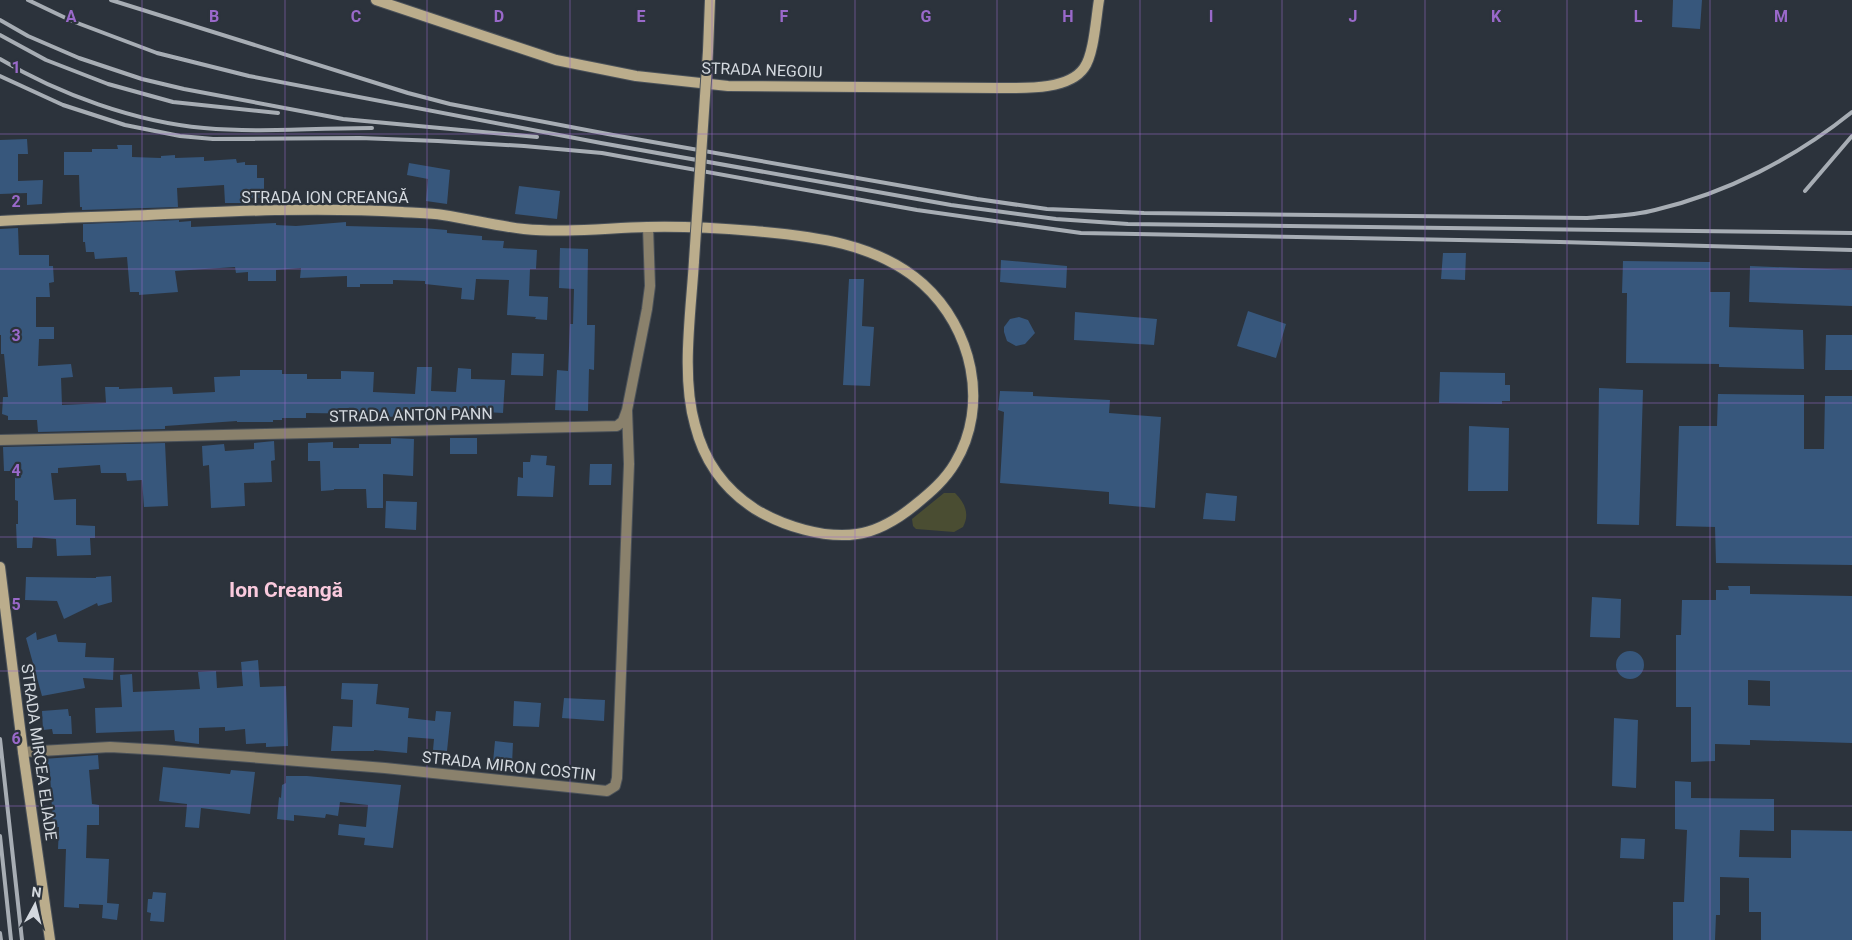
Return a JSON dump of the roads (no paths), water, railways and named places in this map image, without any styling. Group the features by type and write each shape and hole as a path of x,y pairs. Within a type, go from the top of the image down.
{"main road":[{"name":"STRADA NEGOIU","path":"376,0 530,52 579,66 636,76 728,86 1034,88 1059,83 1074,77 1084,68 1090,54 1099,0"},
{"name":"STRADA ION CREANGĂ","path":"0,220 218,212 336,210 440,215 525,229 568,230 648,226 728,228 834,242 864,250 883,258 919,280 946,310 956,326 969,357 973,374 973,393 968,430 960,454 941,482 908,511 862,534 848,535 811,531 780,522 741,500 729,489 708,458 694,424 688,368 694,261 708,51 710,0"},
{"name":"STRADA MIRCEA ELIADE","path":"0,568 23,752 50,940"}],"street":[{"name":"STRADA ANTON PANN","path":"0,440 152,438 461,428 618,426 623,421 626,410 647,309 650,286 648,226"},
{"name":"STRADA MIRON COSTIN","path":"23,752 110,747 162,750 385,768 607,791 615,786 617,778 628,464 626,410"}],"railway":[{"path":"28,0 72,21 157,53 249,76 601,143 951,205 1056,219 1128,224 1852,233"},
{"path":"111,0 408,93 450,104 613,135 977,199 1047,209 1144,213 1587,218 1630,215 1682,203 1734,184 1784,159 1852,112"},
{"path":"0,20 28,36 79,58 142,79 184,89 343,119 537,137"},
{"path":"0,35 46,60 108,84 173,102 278,113"},
{"path":"0,59 72,95 125,113 178,125 246,130 372,128"},
{"path":"0,76 63,105 125,125 180,136 213,139 360,138 438,141 602,153 917,210 1081,233 1560,242 1852,250"},
{"path":"1805,191 1852,136"},
{"path":"0,739 22,940"},
{"path":"0,836 11,940"},
{"path":"0,933 1,940"}],"district":[{"name":"Ion Creangă","path":"286,590"}]}
